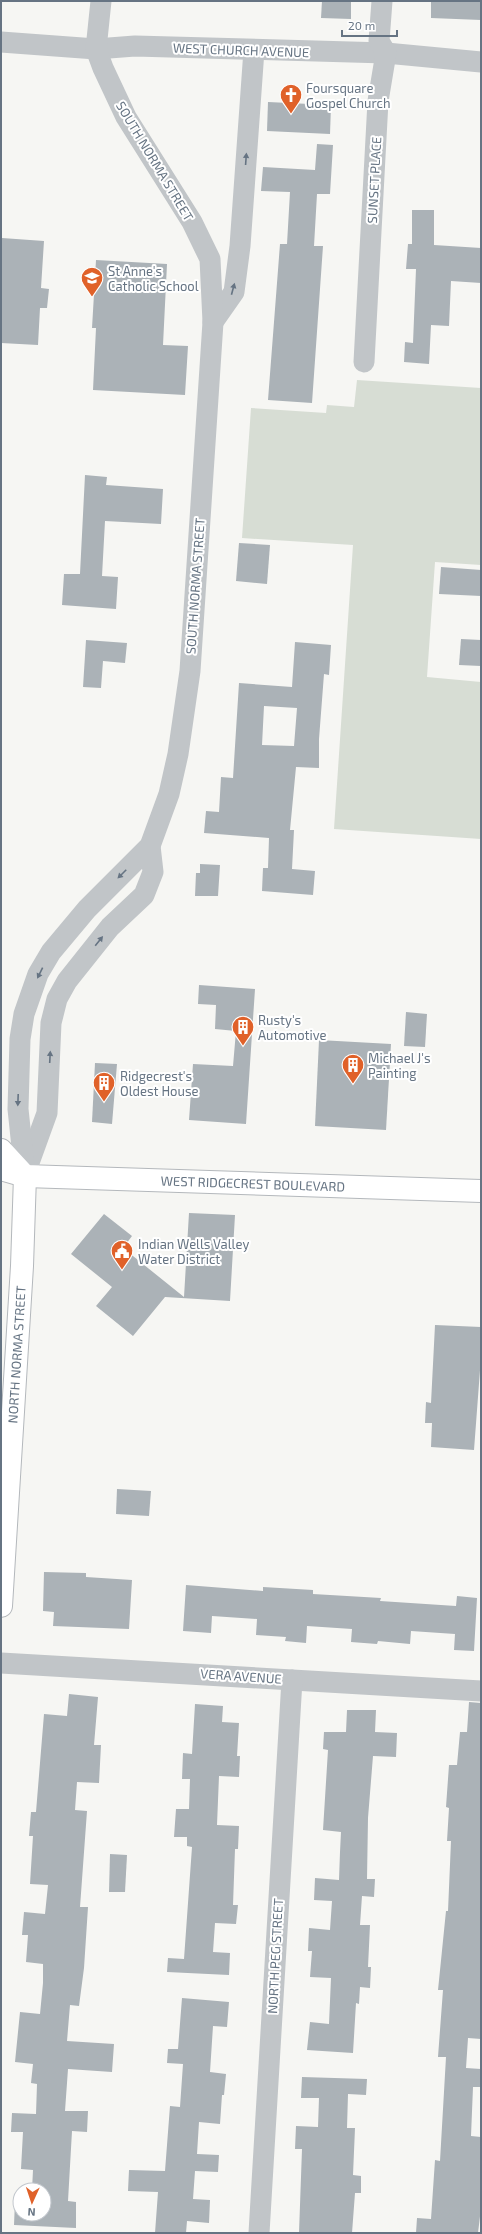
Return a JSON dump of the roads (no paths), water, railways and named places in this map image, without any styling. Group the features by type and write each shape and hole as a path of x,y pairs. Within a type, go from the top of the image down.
{"main road":[{"path":"1,1150 25,1176"},
{"name":"WEST RIDGECREST BOULEVARD","path":"1,1169 25,1176 481,1191"},
{"name":"NORTH NORMA STREET","path":"1,1606 7,1402 25,1176"}],"street":[{"name":"SOUTH NORMA STREET","path":"25,1176 18,1109 20,1039 24,1014 38,974 51,952 87,909 150,846 169,794 178,754 190,671 214,322 210,259 192,222 126,117 102,68 96,49 101,1"},
{"name":"SUNSET PLACE","path":"364,362 378,101 386,53 379,41 382,1"},
{"name":"WEST CHURCH AVENUE","path":"1,42 96,49 135,46 386,53 481,62"},
{"name":"SOUTH NORMA STREET","path":"214,322 234,292 240,246 254,50"},
{"name":"SOUTH NORMA STREET","path":"25,1176 47,1113 51,1023 57,999 67,981 110,927 144,895 153,872 150,846"},
{"name":"VERA AVENUE","path":"1,1663 481,1691"},
{"name":"NORTH PEG STREET","path":"258,2233 292,1680"}],"place":[{"name":"Foursquare Gospel Church","path":"291,114"},
{"name":"St Anne's Catholic School","path":"92,298"},
{"name":"Rusty's Automotive","path":"243,1046"},
{"name":"Michael J's Painting","path":"353,1084"},
{"name":"Ridgecrest's Oldest House","path":"104,1102"},
{"name":"Indian Wells Valley Water District","path":"122,1270"}]}
